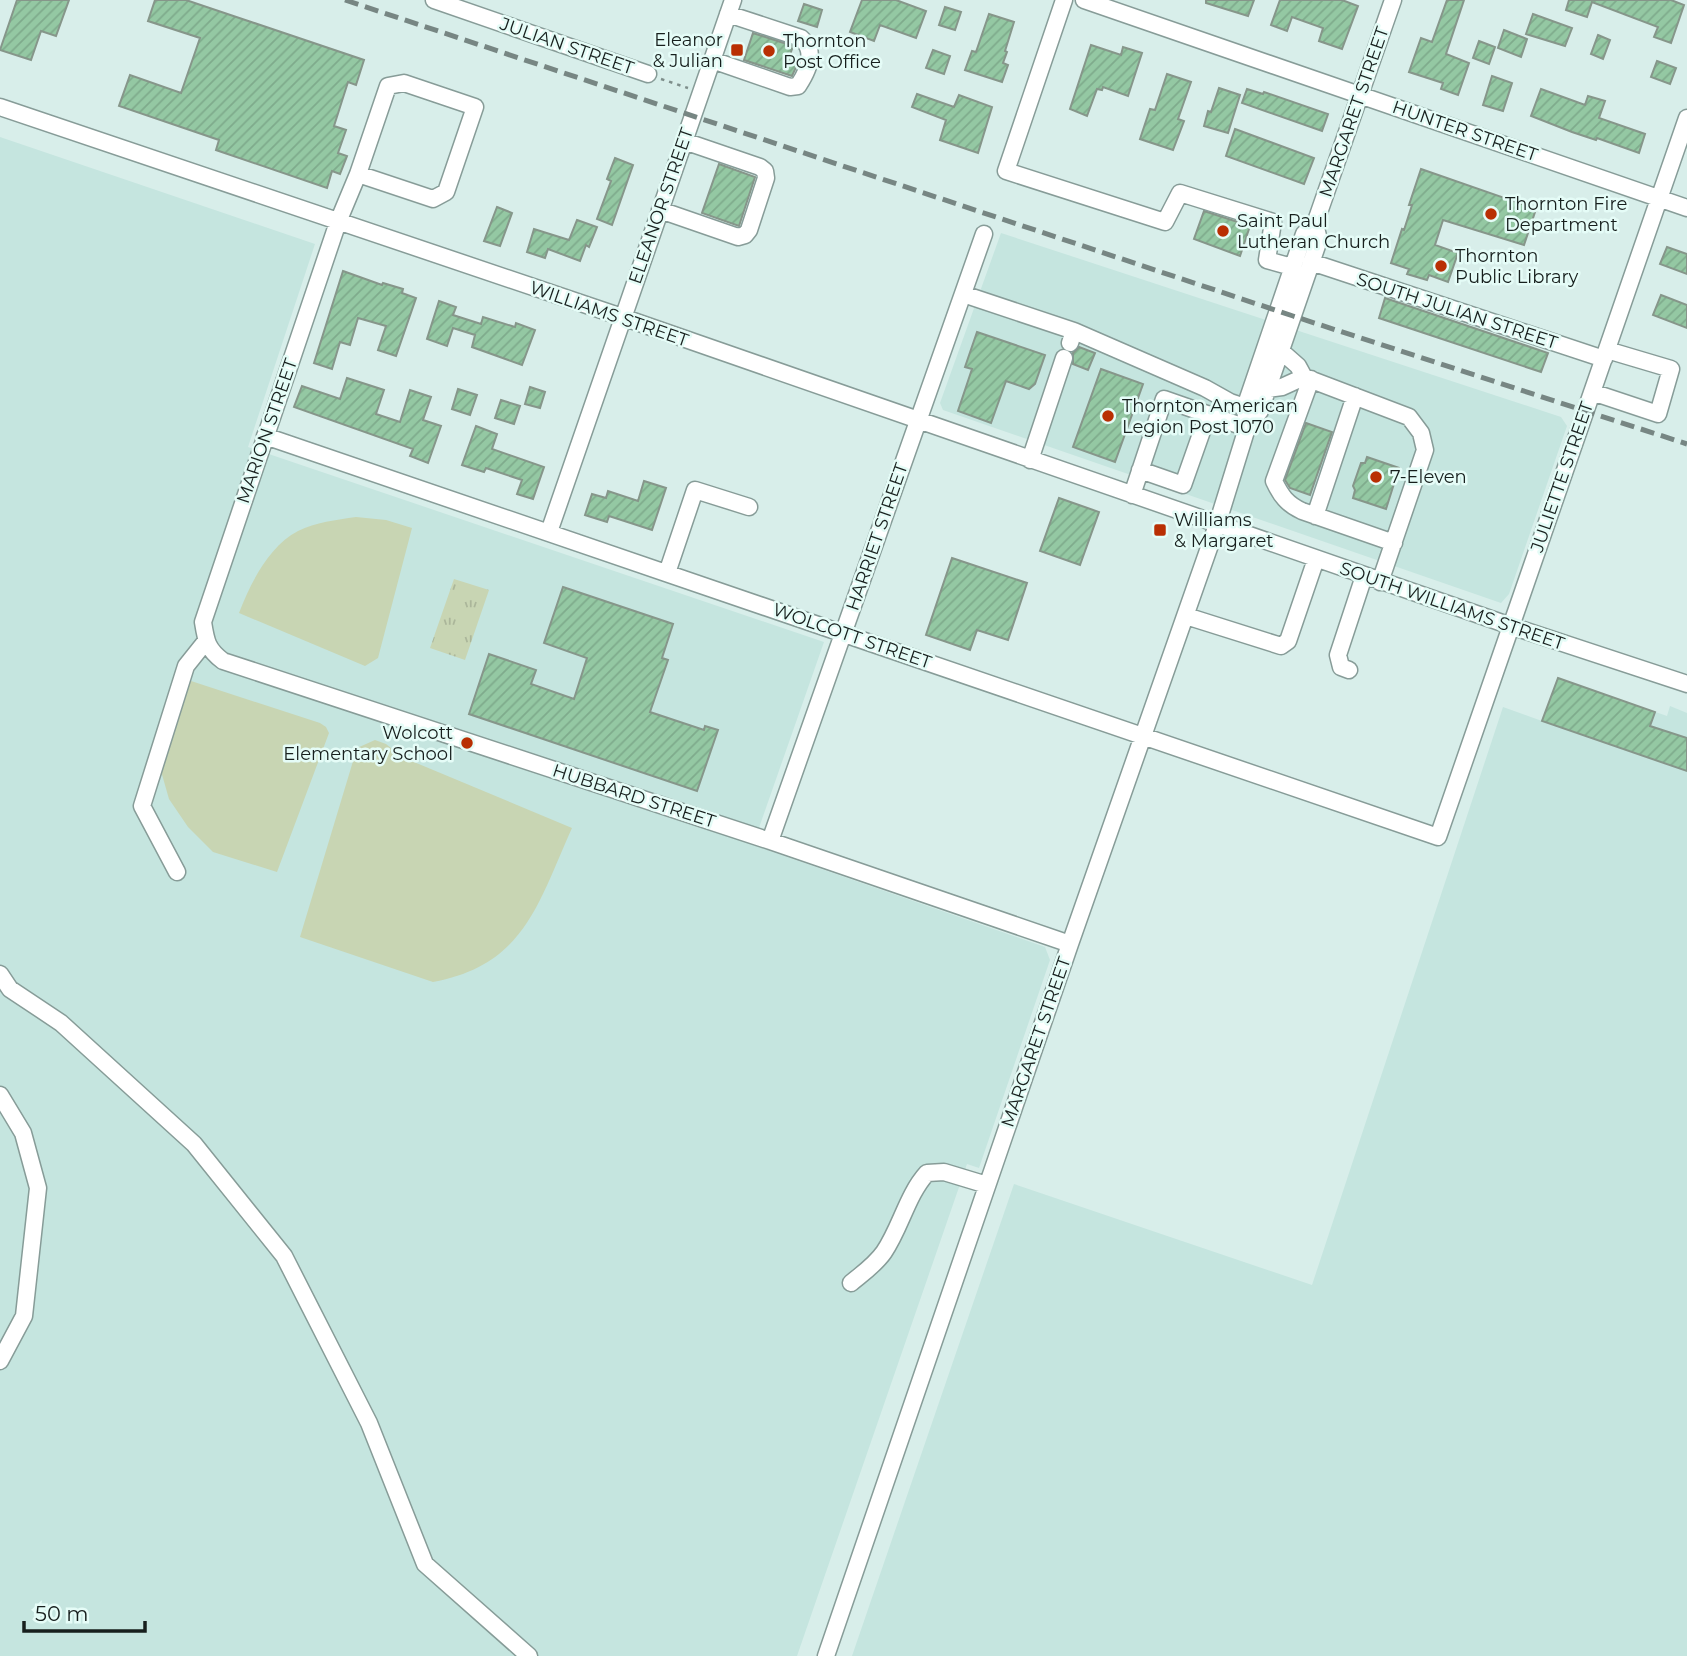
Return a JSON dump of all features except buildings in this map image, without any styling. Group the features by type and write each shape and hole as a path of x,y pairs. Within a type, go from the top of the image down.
{"street":[{"name":"JULIAN STREET","path":"434,0 648,74"},
{"path":"1064,0 1006,171 1165,222 1180,193 1273,222 1267,260 1292,267"},
{"name":"HUNTER STREET","path":"1084,0 1687,208"},
{"name":"MARGARET STREET","path":"826,1656 1217,525 1292,267 1304,233 1315,224 1393,0"},
{"path":"712,60 790,86 798,86 804,78 812,52 809,44 730,7"},
{"name":"ELEANOR STREET","path":"549,532 730,7"},
{"name":"MARION STREET","path":"206,641 203,622 338,222 358,174 388,86 404,83 475,107 446,192 433,199 358,174"},
{"name":"WILLIAMS STREET","path":"0,107 622,317 1217,525"},
{"name":"JULIETTE STREET","path":"1438,837 1687,118"},
{"path":"660,210 737,237 745,235 749,230 766,178 765,172 760,167 684,141"},
{"name":"MARGARET STREET","path":"1252,409 1268,389 1319,240 1315,224"},
{"name":"HARRIET STREET","path":"770,841 984,234"},
{"name":"SOUTH JULIAN STREET","path":"1311,262 1605,354 1671,369 1658,414 1592,392"},
{"path":"963,294 1069,344 1205,388 1230,402 1252,409"},
{"path":"1030,460 1069,344"},
{"path":"1281,351 1308,378 1409,417 1421,433 1426,450 1380,582"},
{"path":"1268,389 1308,378"},
{"path":"1308,378 1274,481 1279,493 1289,505 1394,543"},
{"path":"1315,516 1355,396"},
{"path":"1132,495 1164,399 1247,428"},
{"path":"1140,470 1183,485 1208,414"},
{"name":"WOLCOTT STREET","path":"265,436 1438,837"},
{"path":"667,573 695,490 748,507"},
{"name":"SOUTH WILLIAMS STREET","path":"1217,525 1687,684"},
{"path":"1186,616 1281,646 1288,641 1316,559"},
{"path":"1349,670 1341,667 1338,655 1364,576"},
{"path":"177,872 142,806 186,666 206,641"},
{"name":"HUBBARD STREET","path":"206,641 212,653 223,661 770,841 1070,944"},
{"path":"0,974 10,989 61,1023 194,1144 284,1256 369,1423 425,1564 529,1656"},
{"path":"0,1095 23,1133 38,1188 24,1316 0,1362"},
{"path":"851,1283 885,1251 917,1184 927,1173 944,1172 987,1185"}],"path":[{"name":"JULIAN STREET","path":"648,74 701,92"}],"shaded area":[{"path":"0,137 315,244 248,447 824,642 753,845 1045,947 1050,960 979,1168 967,1164 797,1656 0,1656"},
{"path":"1001,233 1561,417 1567,426 1509,594 1501,603 943,410 940,403"},
{"path":"1558,678 1667,716 1670,706 1687,713 1687,1656 852,1656 1014,1184 1312,1285 1503,707 1542,721"}],"green space":[{"path":"356,517 386,520 412,528 378,658 365,666 239,613 262,567 278,546 298,531 312,525"},
{"path":"454,579 489,590 465,660 430,648"},
{"path":"188,680 320,723 329,733 277,872 213,852 188,827 169,799 161,771"},
{"path":"375,740 386,744 402,757 572,828 549,881 524,927 508,946 489,961 464,974 433,982 300,937 357,748"}],"railway":[{"path":"345,0 1293,316 1687,444"}],"place":[{"name":"Eleanor & Julian","path":"737,50"},
{"name":"Thornton Post Office","path":"769,51"},
{"name":"Thornton Fire Department","path":"1491,214"},
{"name":"Saint Paul Lutheran Church","path":"1223,231"},
{"name":"Thornton Public Library","path":"1441,266"},
{"name":"Thornton American Legion Post 1070","path":"1108,416"},
{"name":"7-Eleven","path":"1376,477"},
{"name":"Williams & Margaret","path":"1160,530"},
{"name":"Wolcott Elementary School","path":"467,743"}]}
